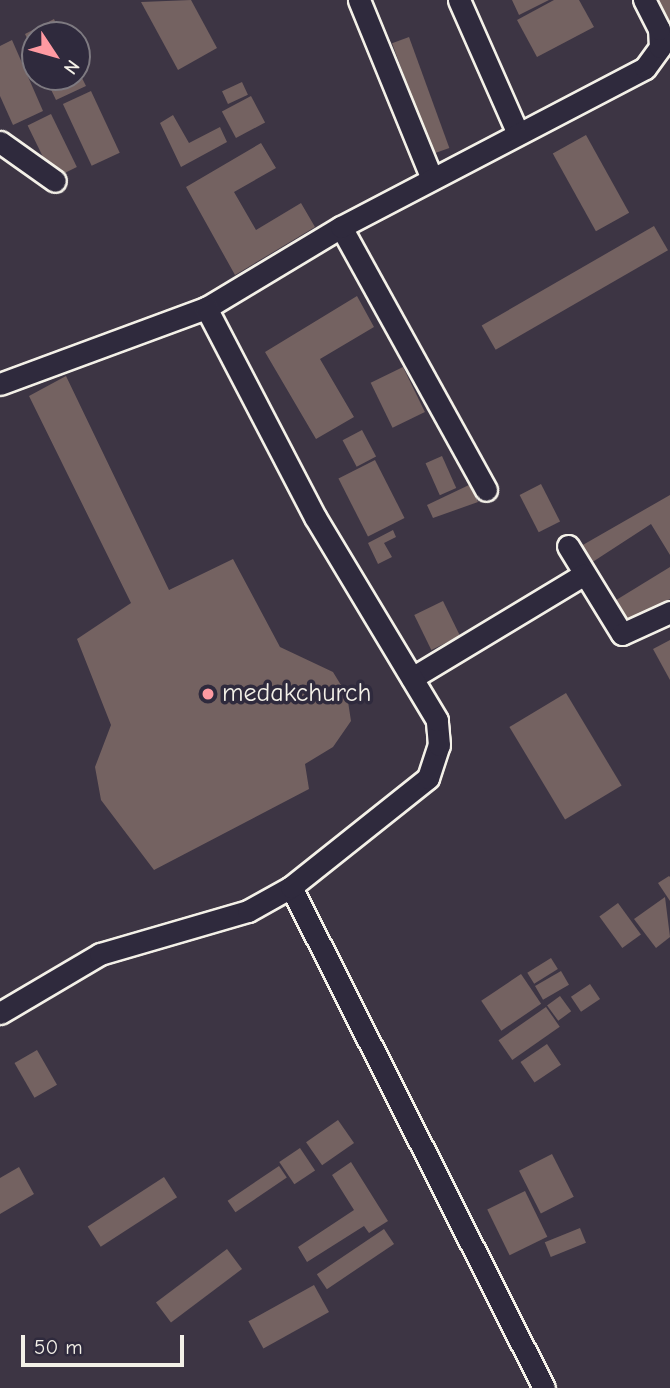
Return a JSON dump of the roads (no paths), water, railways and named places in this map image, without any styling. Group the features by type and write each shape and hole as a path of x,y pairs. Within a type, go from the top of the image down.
{"street":[{"path":"359,0 432,179"},
{"path":"459,0 518,134"},
{"path":"0,384 206,308 341,227 645,68 660,47 659,29 644,0"},
{"path":"0,142 55,181"},
{"path":"341,227 486,490"},
{"path":"0,1013 100,954 248,911 292,887 428,778 439,745 437,720 315,517 206,308"},
{"path":"568,547 622,634 670,612"},
{"path":"412,678 583,575"},
{"path":"292,887 544,1388"}],"place":[{"name":"medakchurch","path":"208,694"}]}
